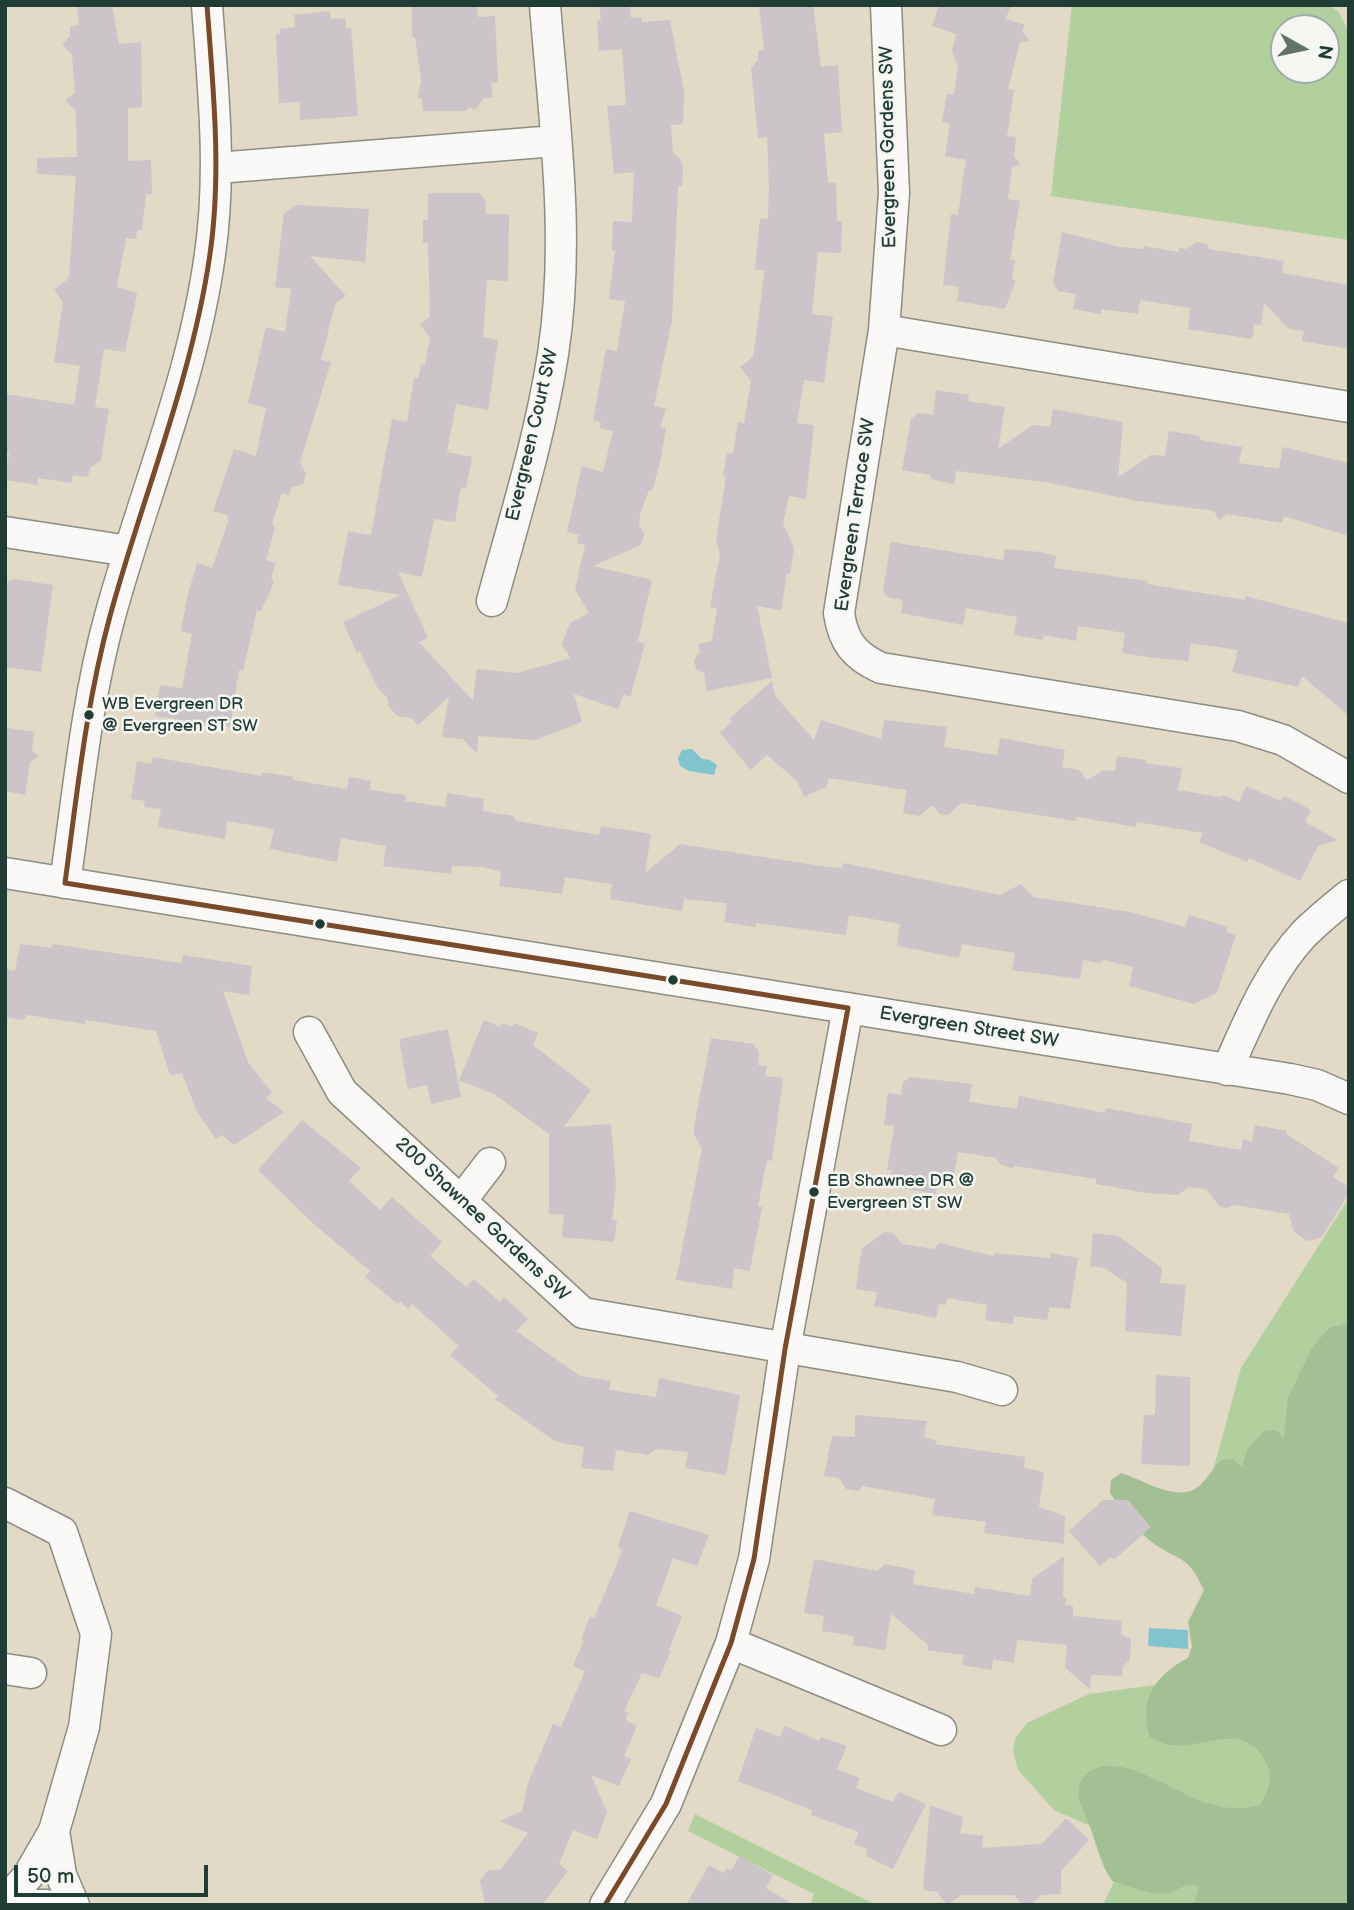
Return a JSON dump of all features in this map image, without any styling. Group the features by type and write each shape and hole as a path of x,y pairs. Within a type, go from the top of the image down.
{"street":[{"path":"65,883 90,705 109,619 194,346 211,251 217,167 207,5"},
{"name":"Evergreen Court SW","path":"492,601 529,468 553,354 561,253 545,5"},
{"name":"Evergreen Gardens SW","path":"884,330 894,193 886,5"},
{"path":"217,167 555,141"},
{"path":"884,330 1349,407"},
{"name":"Evergreen Terrace SW","path":"884,330 840,600 841,629 851,649 881,668 1223,723 1266,733 1309,752 1349,778"},
{"path":"5,532 129,551"},
{"name":"Evergreen Street SW","path":"5,873 1317,1085 1349,1099"},
{"path":"1227,1070 1254,1011 1278,971 1303,936 1349,895"},
{"path":"605,1905 666,1804 731,1643 754,1559 785,1349 848,1008"},
{"name":"200 Shawnee Gardens SW","path":"309,1032 342,1091 583,1313 957,1377 1002,1390"},
{"path":"461,1201 490,1163"},
{"path":"5,1503 62,1532 96,1634 84,1727 54,1831 28,1876 5,1902"},
{"path":"731,1643 941,1730"},
{"path":"54,1831 61,1875 74,1905"},
{"path":"12,1905 46,1905"}],"green space":[{"path":"1072,5 1328,5 1338,11 1340,14 1270,14 1270,84 1340,84 1340,15 1349,32 1349,240 1051,196"},
{"path":"1349,1198 1349,1905 1103,1905 1132,1844 1054,1810 1018,1770 1013,1751 1015,1739 1027,1723 1089,1694 1183,1681 1211,1659 1204,1504 1241,1368"},
{"path":"1349,1322 1349,1905 1194,1905 1199,1886 1185,1886 1161,1894 1112,1881 1101,1860 1080,1803 1080,1784 1088,1773 1100,1767 1130,1769 1194,1798 1234,1808 1260,1805 1270,1777 1264,1759 1253,1746 1241,1740 1227,1739 1181,1745 1165,1744 1150,1737 1146,1711 1148,1700 1159,1680 1188,1658 1192,1646 1188,1622 1204,1590 1193,1570 1183,1560 1153,1543 1130,1520 1110,1493 1111,1480 1121,1473 1161,1489 1182,1492 1200,1485 1222,1460 1233,1459 1242,1467 1248,1448 1265,1430 1277,1431 1284,1438 1288,1398 1312,1348 1329,1328"},
{"path":"695,1814 876,1905 810,1905 814,1894 688,1831"}],"water":[{"path":"692,749 702,759 717,765 714,775 689,771 680,766 678,758 682,750"},
{"path":"1149,1628 1188,1630 1188,1649 1148,1646"}],"building":[{"path":"77,5 112,5 119,44 141,42 142,107 128,108 128,161 151,160 152,194 146,194 142,230 137,230 136,239 126,238 117,287 137,293 125,352 104,349 95,407 109,409 101,460 90,468 88,477 73,475 71,483 38,478 37,485 5,480 9,453 5,453 5,394 74,405 80,366 54,362 63,302 54,290 69,278 76,176 37,174 37,158 77,157 76,111 65,100 75,93 72,54 62,45 70,36 70,26 79,25"},
{"path":"412,5 477,5 478,17 495,16 498,82 491,83 493,98 484,98 475,110 469,107 465,111 423,111 422,99 418,97 421,81 415,37 412,37"},
{"path":"599,5 630,5 631,18 641,17 642,22 670,20 684,92 683,124 671,125 673,152 682,162 683,170 682,186 678,186 672,320 654,406 666,409 660,427 666,428 660,463 652,491 649,490 640,514 639,525 644,534 641,545 593,566 652,580 638,641 645,644 630,697 624,694 618,709 574,694 582,722 535,740 478,736 477,754 463,739 442,737 449,697 418,725 412,718 397,716 388,705 388,699 377,687 360,651 357,653 343,622 401,595 338,585 348,531 371,535 392,419 407,422 414,378 418,378 421,364 425,365 430,338 420,324 430,317 428,243 423,243 423,220 428,220 428,193 479,193 485,200 486,214 509,214 508,281 487,280 483,337 498,340 488,410 456,404 447,452 472,457 466,488 461,487 455,522 434,519 422,577 398,572 428,638 419,642 473,701 477,669 517,673 570,658 562,644 570,623 589,613 575,590 585,545 577,543 579,535 567,532 582,466 603,472 613,431 600,428 601,422 593,420 606,349 617,351 625,301 609,299 615,250 612,250 613,221 632,222 634,172 614,174 607,106 626,105 622,49 599,51"},
{"path":"759,5 813,5 821,67 838,65 842,132 824,134 828,183 836,183 837,221 842,221 841,253 818,252 812,314 833,317 824,383 804,380 797,423 814,425 806,499 789,496 783,523 794,548 790,574 787,574 781,610 757,606 772,678 707,691 704,673 696,669 694,660 700,652 698,644 712,641 717,608 710,607 720,554 716,539 726,477 723,476 727,453 733,454 738,422 744,423 751,381 740,367 753,357 765,270 755,270 760,218 768,219 769,185 767,137 758,138 751,68 758,60 758,51 764,50"},
{"path":"939,5 1012,5 1005,19 1025,25 1022,31 1030,41 1020,42 1008,89 1014,90 1007,136 1016,137 1014,157 1020,164 1012,168 1008,199 1020,201 1010,259 1015,260 1012,278 1015,282 1005,309 957,301 959,287 943,285 951,214 958,215 966,160 945,156 950,123 942,122 947,94 954,95 958,66 952,51 956,34 932,26"},
{"path":"330,11 331,19 345,18 346,29 351,28 358,116 300,120 300,102 279,103 276,34 280,34 280,29 295,27 294,15"},
{"path":"297,205 369,209 365,262 310,256 346,296 335,304 321,360 331,362 300,462 306,474 303,484 291,488 289,495 282,493 272,523 275,528 266,560 276,563 271,577 274,582 261,611 257,610 243,671 239,670 230,727 155,716 160,685 182,688 192,634 181,631 188,594 197,563 212,568 228,522 227,515 213,511 234,449 256,456 266,408 248,403 266,327 285,332 291,289 275,287 284,213"},
{"path":"1062,232 1120,247 1144,249 1144,246 1179,252 1179,248 1186,249 1197,242 1207,244 1209,249 1284,261 1282,273 1349,285 1349,349 1302,341 1304,331 1289,329 1264,303 1261,325 1254,324 1252,339 1188,329 1190,308 1140,300 1138,314 1101,309 1101,314 1073,309 1076,294 1058,291 1053,282"},
{"path":"936,390 969,395 968,401 1005,407 998,449 1033,425 1050,427 1053,409 1123,422 1118,477 1151,455 1165,456 1169,431 1200,436 1200,440 1242,447 1239,463 1279,469 1283,447 1349,463 1349,536 1284,516 1282,523 1227,514 1219,520 1214,511 1138,501 1045,482 956,471 954,484 930,479 931,475 902,470 911,419 919,413 933,415"},
{"path":"891,542 1003,560 1005,549 1040,552 1056,556 1054,568 1148,581 1147,584 1245,600 1245,596 1349,623 1349,716 1302,676 1298,687 1232,672 1238,650 1191,643 1188,661 1154,658 1122,653 1125,633 1078,626 1076,641 1043,635 1043,640 1014,635 1017,617 966,608 963,625 901,613 903,600 887,597 883,590"},
{"path":"13,579 53,585 41,672 5,667 5,598 8,581"},
{"path":"772,681 775,696 814,740 821,720 881,739 884,720 947,727 944,747 997,755 1000,738 1065,750 1062,767 1079,770 1087,780 1104,770 1115,771 1117,756 1146,760 1146,763 1182,768 1178,790 1220,797 1224,795 1239,802 1246,786 1281,801 1284,796 1311,810 1305,822 1338,840 1318,846 1300,881 1249,858 1247,862 1199,842 1203,833 1137,822 1136,827 1077,817 1076,821 961,803 948,815 940,814 932,805 919,816 903,813 907,790 829,778 826,787 804,797 797,781 767,755 751,770 720,733 732,722 729,719"},
{"path":"8,728 34,732 32,751 39,756 30,762 25,795 5,791 5,733"},
{"path":"153,757 262,776 262,772 293,777 293,780 347,789 349,777 371,781 370,790 406,795 405,801 445,807 447,793 484,799 483,811 513,816 516,821 599,835 601,826 651,834 645,873 680,844 827,867 842,868 843,863 1000,895 1021,884 1033,897 1130,912 1185,927 1189,915 1228,927 1226,932 1236,935 1217,993 1194,1004 1129,986 1133,967 1104,960 1099,963 1083,960 1080,979 1012,970 1015,953 962,944 959,958 897,946 900,924 849,915 846,935 756,923 756,927 724,922 727,903 684,899 682,911 610,899 612,884 565,877 562,894 499,886 501,872 482,867 452,866 451,874 383,866 386,846 341,838 337,862 270,849 274,829 227,821 225,839 158,827 161,809 144,807 145,801 131,799 137,761 151,764"},
{"path":"20,944 52,948 53,944 181,963 183,955 252,966 249,995 223,991 248,1062 272,1093 266,1098 284,1112 234,1145 222,1135 216,1139 197,1112 182,1073 170,1075 156,1031 85,1020 85,1024 28,1015 22,1020 5,1017 5,969 15,971"},
{"path":"484,1020 500,1027 501,1023 513,1027 514,1023 538,1033 533,1045 591,1090 564,1127 611,1124 616,1185 612,1220 617,1221 614,1242 562,1237 564,1215 549,1214 549,1134 494,1094 459,1080"},
{"path":"448,1029 461,1097 431,1104 427,1085 408,1089 399,1039"},
{"path":"711,1038 753,1044 759,1052 758,1065 767,1066 765,1076 783,1078 772,1161 767,1160 758,1206 762,1207 750,1271 734,1268 732,1289 676,1280 702,1148 694,1135 694,1126"},
{"path":"910,1077 972,1084 969,1102 1017,1109 1019,1096 1105,1113 1106,1108 1192,1124 1189,1141 1241,1150 1243,1139 1252,1142 1255,1125 1287,1131 1286,1134 1339,1168 1333,1177 1349,1187 1349,1193 1321,1238 1307,1241 1294,1232 1289,1214 1234,1205 1228,1208 1220,1207 1206,1189 1189,1187 1178,1195 1146,1193 1096,1184 1096,1179 1015,1166 1012,1168 1001,1165 996,1158 958,1152 953,1180 938,1178 936,1194 889,1186 892,1170 887,1170 894,1126 884,1125 888,1093 901,1095 903,1082"},
{"path":"302,1120 361,1168 349,1181 380,1210 392,1197 442,1242 430,1256 466,1287 474,1279 500,1302 504,1297 528,1319 516,1331 580,1376 611,1381 609,1390 656,1397 659,1378 740,1395 726,1475 685,1468 688,1452 656,1449 648,1455 616,1450 613,1471 581,1468 584,1447 556,1442 495,1399 498,1396 450,1355 459,1346 412,1304 408,1309 400,1301 398,1304 365,1277 370,1271 316,1226 258,1170"},
{"path":"885,1232 893,1233 902,1244 934,1249 939,1243 994,1256 995,1253 1050,1258 1051,1253 1078,1258 1070,1309 1050,1307 1047,1320 1014,1316 1013,1324 985,1320 987,1305 947,1298 946,1305 939,1304 936,1318 874,1306 877,1292 856,1289 862,1248"},
{"path":"1093,1233 1118,1236 1162,1268 1160,1283 1186,1285 1181,1336 1125,1331 1127,1283 1104,1268 1090,1266"},
{"path":"1156,1375 1190,1377 1190,1466 1141,1464 1144,1415 1155,1415"},
{"path":"855,1415 927,1421 924,1437 937,1441 936,1444 1025,1457 1024,1468 1044,1472 1039,1507 1065,1516 1064,1544 984,1533 986,1522 932,1515 935,1499 863,1486 858,1491 846,1489 839,1478 824,1476 832,1436 855,1437"},
{"path":"1103,1500 1128,1500 1151,1527 1114,1560 1111,1557 1100,1566 1069,1531"},
{"path":"630,1511 709,1535 697,1566 673,1558 656,1605 682,1616 669,1650 671,1651 659,1678 642,1673 624,1711 628,1712 626,1720 637,1726 624,1756 631,1759 619,1786 591,1775 607,1812 597,1839 573,1830 559,1864 568,1871 542,1905 485,1905 480,1881 487,1871 501,1869 528,1833 500,1821 522,1811 528,1783 553,1724 561,1727 585,1671 573,1666 590,1617 594,1618 622,1552 618,1546"},
{"path":"1064,1556 1063,1597 1067,1598 1065,1605 1073,1606 1073,1616 1122,1621 1121,1634 1131,1639 1130,1660 1123,1666 1122,1676 1091,1675 1090,1689 1065,1668 1067,1645 1017,1640 1014,1663 993,1659 992,1670 962,1665 964,1655 927,1650 928,1645 891,1614 885,1650 853,1645 854,1636 822,1631 824,1616 804,1613 814,1559 877,1571 885,1564 915,1570 913,1584 974,1594 975,1587 1030,1596 1032,1579"},
{"path":"785,1726 819,1741 821,1737 847,1746 837,1769 860,1778 856,1788 893,1802 899,1792 926,1804 893,1869 866,1856 868,1849 854,1844 859,1832 811,1815 812,1810 738,1781 756,1728 780,1737"},
{"path":"930,1805 963,1817 960,1833 983,1836 982,1848 1042,1844 1066,1818 1089,1840 1061,1871 1061,1894 1041,1895 1031,1905 1023,1905 1014,1895 961,1895 947,1905 937,1892 923,1890"},
{"path":"739,1856 773,1875 766,1888 793,1905 686,1905 709,1865 724,1873 726,1868 731,1871"}],"transit line":[{"path":"65,883 83,749 102,649 123,571 179,392 202,300 210,254 216,161 207,5"},
{"path":"65,883 848,1008"},
{"path":"605,1905 666,1804 731,1643 754,1559 785,1349 848,1008"}],"place":[{"name":"WB Evergreen DR @ Evergreen ST SW","path":"89,715"},
{"name":"EB Shawnee DR @ Evergreen ST SW","path":"814,1192"}]}
